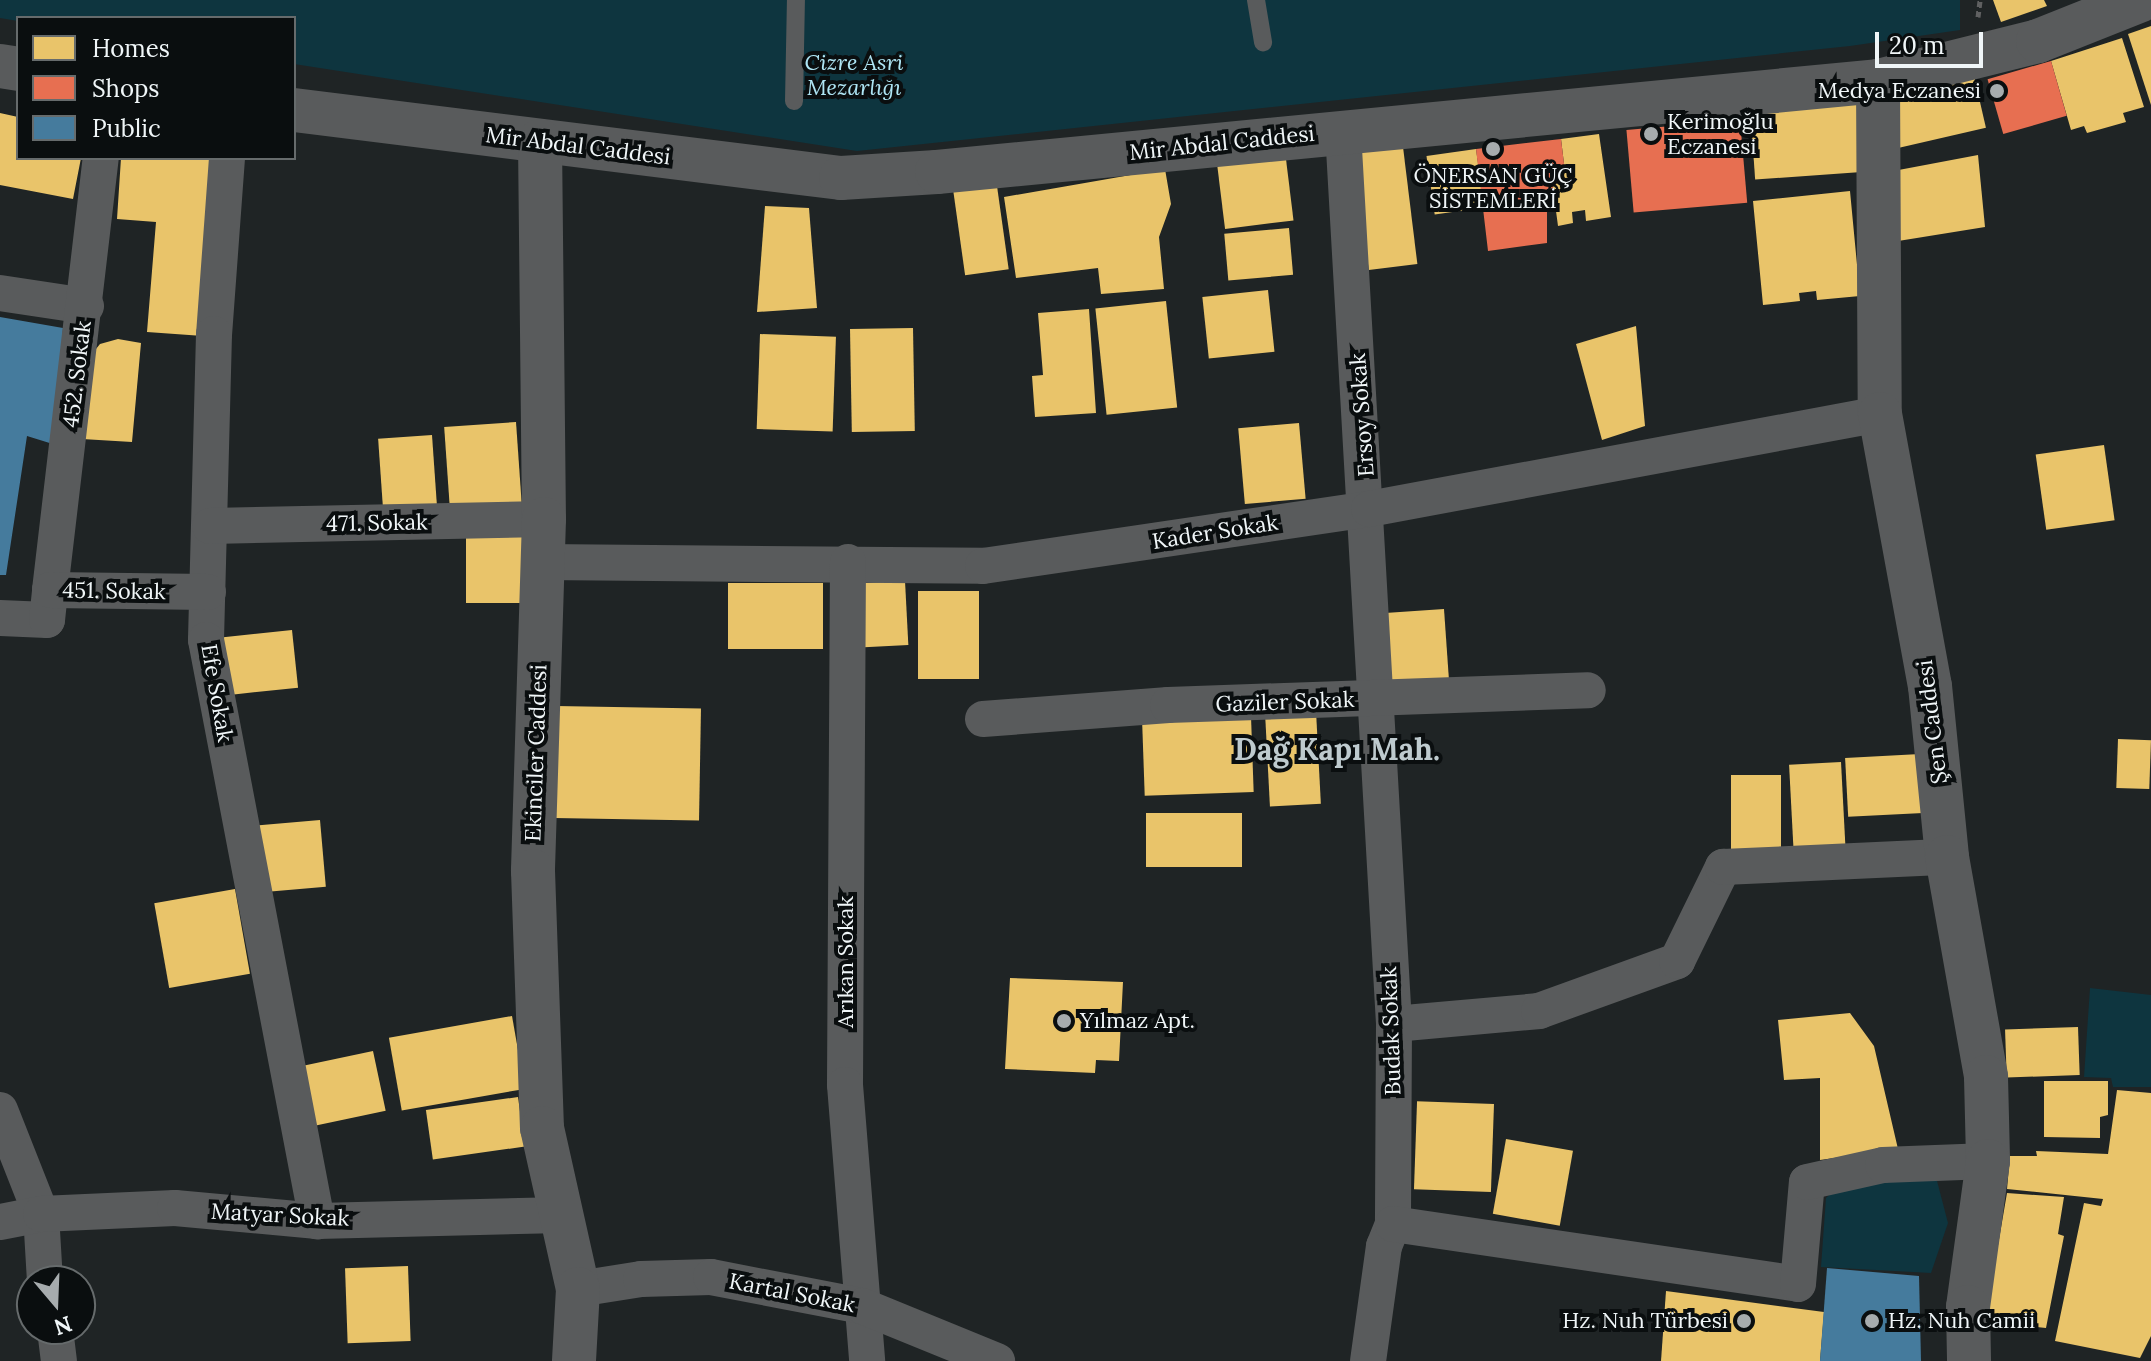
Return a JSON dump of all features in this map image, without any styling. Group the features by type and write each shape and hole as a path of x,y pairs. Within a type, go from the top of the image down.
{"street":[{"name":"Mir Abdal Caddesi","path":"296,110 841,178 1878,81 2038,41 2141,0"},
{"name":"Şen Caddesi","path":"1878,81 1880,414 1930,686 1947,857 1986,1077 1988,1161 1968,1307 1969,1361"},
{"name":"Ersoy Sokak","path":"1343,131 1369,509 1377,699"},
{"name":"Ekinciler Caddesi","path":"540,141 544,519 533,871 542,1128 578,1289 574,1361"},
{"name":"452. Sokak","path":"50,590 86,306 101,160"},
{"name":"Efe Sokak","path":"227,160 214,334 206,640 317,1221"},
{"path":"0,293 86,306"},
{"name":"Kader Sokak","path":"542,562 848,562 983,566 1369,509 1880,414"},
{"name":"471. Sokak","path":"210,526 544,519"},
{"name":"Arıkan Sokak","path":"848,562 845,1085 867,1361"},
{"name":"451. Sokak","path":"0,618 47,620 50,590 208,592"},
{"name":"Gaziler Sokak","path":"983,719 1168,705 1588,690"},
{"name":"Budak Sokak","path":"1368,1361 1384,1246 1393,1224 1394,1024 1377,699"},
{"path":"1394,1024 1539,1011 1677,961 1723,867 1947,857"},
{"path":"0,1110 41,1214 44,1265"},
{"path":"1393,1224 1798,1284 1807,1182 1883,1165 1988,1161"},
{"name":"Matyar Sokak","path":"0,1222 41,1214 175,1208 317,1221 562,1215"},
{"name":"Kartal Sokak","path":"578,1289 641,1279 711,1277 862,1306 997,1361"}],"lane":[{"path":"794,101 796,0"},
{"path":"1256,0 1263,42"}],"green space":[{"name":"Cizre Asri Mezarlığı","path":"0,0 1960,0 1960,30 1850,46 857,151 296,64 296,16 16,16 16,21 0,18"},
{"path":"2090,988 2151,995 2151,1087 2113,1087 2111,1078 2084,1077"},
{"path":"1936,1177 1948,1223 1931,1273 1821,1267 1826,1198 1846,1179"}],"building: Homes":[{"path":"1993,0 2044,0 2047,6 2001,22"},
{"path":"2151,26 2151,105 2128,34"},
{"path":"2122,38 2144,107 2123,113 2126,122 2087,133 2084,126 2071,130 2051,61"},
{"path":"1974,76 1986,128 1899,148 1887,96"},
{"path":"1860,102 1865,172 1755,180 1750,110"},
{"path":"0,113 16,117 16,160 81,160 73,199 0,185"},
{"path":"1599,134 1611,217 1586,221 1585,210 1572,212 1573,223 1558,226 1551,174 1565,172 1561,139"},
{"path":"1403,147 1417,264 1369,270 1354,153"},
{"path":"1476,149 1484,207 1435,214 1426,156"},
{"path":"1285,151 1294,220 1225,229 1217,159"},
{"path":"1978,155 1985,227 1892,242 1888,172"},
{"path":"121,160 215,160 203,336 147,332 156,222 117,219"},
{"path":"1165,169 1171,204 1159,237 1164,289 1101,294 1098,268 1016,278 1004,197"},
{"path":"997,186 1009,269 965,275 953,192"},
{"path":"1850,191 1860,296 1817,300 1816,291 1799,293 1800,301 1763,305 1753,201"},
{"path":"765,206 809,208 817,308 757,312"},
{"path":"1289,228 1293,275 1228,280 1224,234"},
{"path":"1268,290 1274,352 1209,359 1202,297"},
{"path":"1166,301 1177,407 1107,415 1095,308"},
{"path":"1089,309 1096,413 1035,417 1032,376 1043,375 1038,313"},
{"path":"1636,326 1645,426 1602,440 1576,344"},
{"path":"913,328 915,431 852,432 850,329"},
{"path":"760,334 836,337 833,432 757,429"},
{"path":"118,339 141,343 132,442 82,439 91,355 100,344"},
{"path":"516,422 522,507 450,512 444,427"},
{"path":"1299,423 1306,499 1245,504 1238,428"},
{"path":"432,435 438,514 384,518 378,439"},
{"path":"2104,445 2115,520 2046,530 2036,455"},
{"path":"466,532 527,532 527,603 466,603"},
{"path":"905,581 908,645 859,647 856,584"},
{"path":"728,583 823,583 823,649 728,649"},
{"path":"918,591 979,591 979,679 918,679"},
{"path":"1444,609 1450,688 1391,692 1385,613"},
{"path":"292,630 298,688 229,695 223,637"},
{"path":"556,706 701,709 699,821 554,818"},
{"path":"1316,711 1321,804 1270,807 1265,714"},
{"path":"1251,716 1254,792 1145,796 1142,720"},
{"path":"2118,739 2151,740 2149,789 2116,788"},
{"path":"1920,754 1923,813 1848,817 1845,758"},
{"path":"1841,762 1846,848 1794,851 1789,765"},
{"path":"1731,775 1781,775 1781,850 1731,850"},
{"path":"1146,813 1242,813 1242,867 1146,867"},
{"path":"320,820 326,887 265,892 259,825"},
{"path":"235,889 250,974 169,988 154,903"},
{"name":"Yılmaz Apt.","path":"1010,978 1123,982 1119,1061 1096,1060 1095,1073 1005,1069"},
{"path":"1850,1013 1874,1046 1898,1149 1820,1160 1820,1078 1784,1080 1778,1020"},
{"path":"512,1016 525,1089 402,1111 389,1038"},
{"path":"2078,1027 2080,1075 2007,1078 2005,1030"},
{"path":"373,1051 386,1111 306,1128 294,1068"},
{"path":"2044,1081 2108,1081 2108,1115 2100,1117 2100,1138 2044,1137"},
{"path":"2117,1090 2151,1093 2151,1336 2140,1358 2055,1341 2084,1203 2101,1206 2103,1199 2007,1189 2010,1156 2037,1156 2036,1151 2108,1154"},
{"path":"518,1097 525,1147 433,1159 426,1110"},
{"path":"1417,1101 1494,1104 1491,1192 1414,1189"},
{"path":"1506,1139 1573,1151 1560,1226 1493,1214"},
{"path":"2007,1193 2064,1197 2058,1234 2064,1236 2046,1328 1985,1321"},
{"path":"408,1266 411,1341 348,1343 345,1268"},
{"name":"Hz. Nuh Türbesi","path":"1666,1291 1824,1312 1820,1361 1661,1361"}],"building: Shops":[{"path":"2051,61 2067,116 2003,134 1988,79"},
{"path":"1740,120 1747,203 1634,213 1626,130"},
{"path":"1561,139 1565,172 1551,174 1553,188 1547,189 1547,243 1488,251 1476,149"}],"building: Public":[{"path":"0,317 63,328 56,445 27,436 6,575 0,575"},
{"name":"Hz. Nuh Camii","path":"1827,1268 1919,1276 1921,1361 1820,1361"}],"place":[{"name":"Medya Eczanesi","path":"1997,91"},
{"name":"Kerimoğlu Eczanesi","path":"1651,134"},
{"name":"ÖNERSAN GÜÇ SİSTEMLERİ","path":"1493,149"},
{"name":"Yılmaz Apt.","path":"1064,1021"},
{"name":"Hz. Nuh Türbesi","path":"1744,1321"},
{"name":"Hz. Nuh Camii","path":"1872,1321"}],"district":[{"name":"Dağ Kapı Mah.","path":"1337,749"}]}
